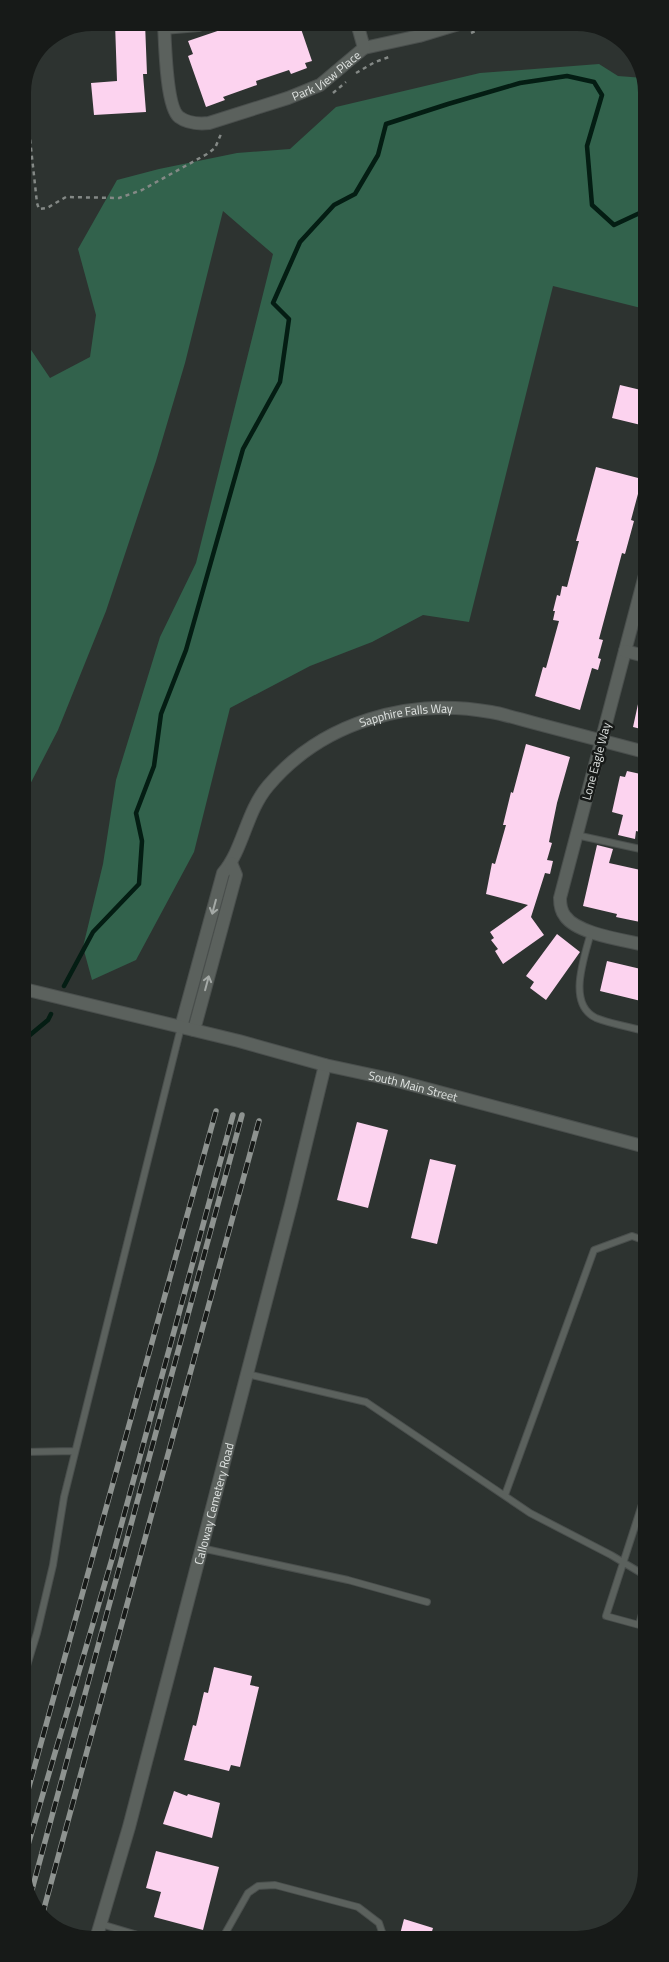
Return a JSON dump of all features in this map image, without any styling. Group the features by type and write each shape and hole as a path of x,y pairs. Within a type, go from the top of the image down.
{"street":[{"name":"Park View Place","path":"164,31 169,92 173,110 179,117 198,124 209,123 288,98 320,85 364,48 436,31"},
{"path":"359,31 364,48"},
{"name":"Lone Eagle Way","path":"638,601 560,898 560,907 565,917 572,924 591,932 638,943"},
{"path":"624,651 638,654"},
{"name":"Sapphire Falls Way","path":"181,1027 223,873 231,863 248,819 266,788 288,764 323,739 346,727 380,715 416,709 453,708 481,711 638,750"},
{"name":"Sapphire Falls Way","path":"194,1030 236,875 231,863"},
{"name":"South Main Street","path":"31,990 326,1065 390,1078 638,1145"},
{"name":"Calloway Cemetery Road","path":"99,1931 129,1827 326,1065"}],"lane":[{"path":"576,835 638,848"},
{"path":"591,932 581,973 579,996 585,1009 595,1018 638,1029"},
{"path":"31,1651 53,1565 64,1496 181,1027"},
{"path":"505,1495 594,1250 632,1236 638,1238"},
{"path":"247,1374 366,1402 530,1513 638,1571"},
{"path":"31,1452 75,1451"},
{"path":"638,1518 606,1616 638,1625"},
{"path":"201,1548 348,1580 427,1602"},
{"path":"227,1931 248,1893 258,1886 275,1885 358,1908 379,1923 382,1931"},
{"path":"101,1924 124,1931"}],"path":[{"path":"31,148 37,203 40,209 47,208 66,197 119,198 142,190 207,154 214,148 220,134"}],"green space":[{"path":"599,64 618,76 636,77 638,92 638,307 553,286 469,622 423,615 372,642 310,666 230,708 194,852 136,960 92,980 83,947 103,864 116,780 160,637 196,563 273,254 223,211 185,363 156,461 106,611 58,730 31,782 31,350 50,378 90,357 96,315 78,249 117,180 159,169 237,153 290,149 336,107 480,73"}],"building":[{"path":"115,31 145,31 147,74 143,74 146,112 94,115 91,83 117,81"},
{"path":"217,31 302,31 312,61 305,63 307,68 291,74 289,70 256,81 257,85 223,97 225,100 206,107 188,56 193,54 188,41"},
{"path":"620,385 638,389 638,424 612,418"},
{"path":"596,467 638,478 638,494 631,520 634,521 625,554 622,553 599,639 603,640 598,658 601,659 598,670 592,668 580,710 535,696 543,667 546,668 559,621 553,620 557,595 560,596 562,586 567,587 579,541 576,541"},
{"path":"638,704 638,728 633,727"},
{"path":"526,744 570,757 557,803 549,842 552,843 547,860 553,861 550,874 545,873 531,917 544,935 503,964 495,951 498,949 491,940 494,938 490,932 528,905 486,894 492,863 495,864 506,825 503,825 511,792 513,793"},
{"path":"627,771 638,773 638,831 636,831 635,839 618,835 623,815 612,812 620,776 625,777"},
{"path":"597,845 613,849 609,863 638,869 638,922 616,917 617,914 583,906"},
{"path":"557,934 580,952 546,1000 530,988 534,982 526,976"},
{"path":"607,961 638,968 638,1000 600,991"},
{"path":"357,1122 388,1130 368,1208 337,1200"},
{"path":"430,1159 456,1165 437,1244 411,1238"},
{"path":"214,1667 252,1676 250,1685 259,1687 240,1767 231,1765 229,1771 184,1760 193,1725 196,1726 204,1692 208,1693"},
{"path":"174,1791 187,1796 188,1794 220,1803 212,1838 163,1824"},
{"path":"156,1851 219,1867 203,1930 154,1917 161,1892 146,1888"},
{"path":"404,1919 433,1928 432,1931 401,1931"}],"waterway":[{"path":"64,986 93,932 139,884 142,841 136,813 154,766 161,714 186,650 243,449 280,382 289,319 273,303 300,242 334,205 355,194 378,155 386,124 520,83 567,76 594,82 602,95 587,146 592,205 614,225 638,214"},
{"path":"31,1034 48,1020 51,1014"}],"railway":[{"path":"31,1779 216,1111"},
{"path":"31,1835 112,1559 233,1115"},
{"path":"33,1886 242,1115"},
{"path":"44,1908 259,1121"}]}
